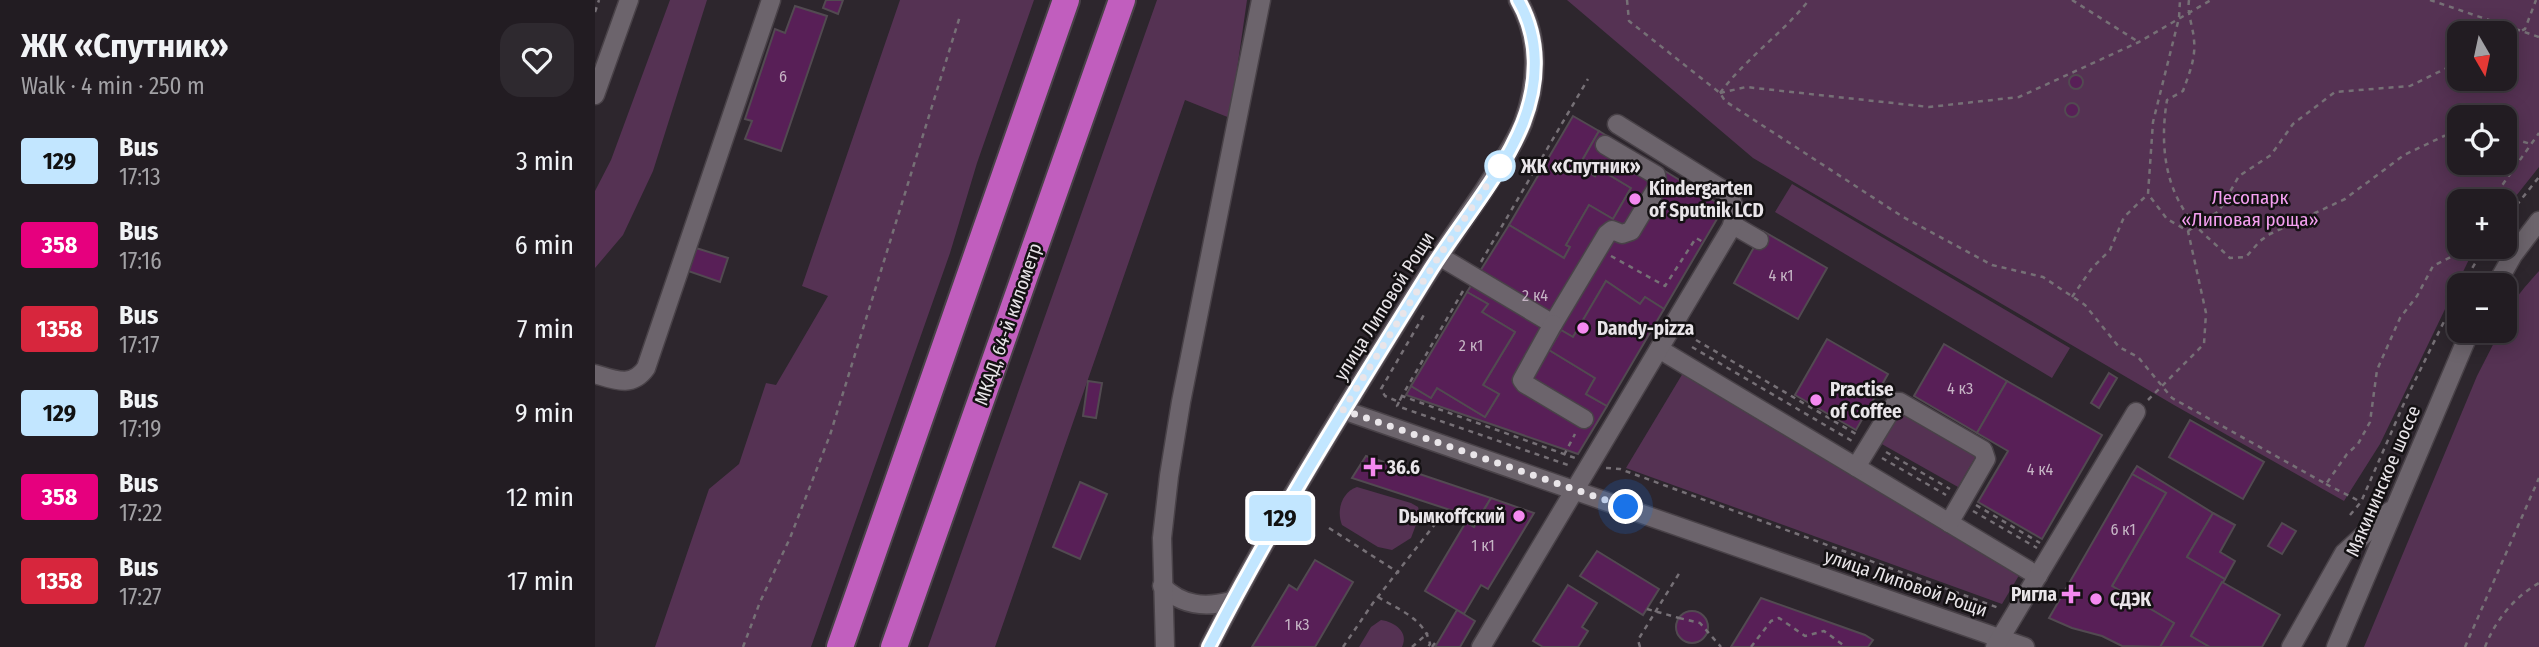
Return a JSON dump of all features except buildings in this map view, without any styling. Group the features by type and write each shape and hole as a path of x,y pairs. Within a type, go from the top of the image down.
{"highway":[{"path":"840,647 1066,0"},
{"name":"МКАД, 64-й километр","path":"894,647 1122,0"}],"street":[{"path":"595,94 629,0"},
{"path":"595,374 631,381 640,376 646,368 771,0"},
{"path":"1165,647 1162,586 1164,526 1181,402 1261,0"},
{"name":"улица Липовой Рощи","path":"1209,647 1231,601 1343,410 1439,256 1510,151 1523,122 1536,66 1532,32 1518,0"},
{"path":"1477,642 1575,489 1659,349 1681,296 1733,225 1736,216 1728,193 1617,124"},
{"path":"1584,419 1522,380 1607,234 1612,230 1622,234 1631,232 1658,186 1656,176 1605,145"},
{"path":"2503,273 2539,220"},
{"path":"1733,225 1759,240"},
{"path":"1439,256 1553,324"},
{"name":"Мякининское шоссе","path":"2336,647 2465,343"},
{"path":"1659,349 2038,576"},
{"path":"1856,467 1896,402 1901,402 1983,450 1986,459 1949,523"},
{"name":"улица Липовой Рощи","path":"1343,410 1575,489 1998,643 2025,647"},
{"path":"1998,643 2038,576 2053,535 2136,412"},
{"path":"2291,647 2344,553 2396,506"},
{"path":"1162,586 1172,596 1185,602 1200,605 1231,601"},
{"path":"1220,624 1225,647"}],"path":[{"path":"595,12 600,0"},
{"path":"1627,0 1629,21 1720,93 1724,102 1903,217 1992,265 2043,277 2085,305 2119,346 2138,357 2172,398 2361,502"},
{"path":"1802,0 1803,7"},
{"path":"1720,93 1737,71 1770,43 1809,0"},
{"path":"2072,0 2139,42"},
{"path":"2136,412 2204,344 2206,313 2188,231 2167,219 2148,194 2153,122 2179,19 2180,0"},
{"path":"2189,0 2188,13 2194,37 2194,57 2183,91 2167,100 2163,148 2167,171 2178,200 2197,226 2230,258 2246,257 2260,241 2345,199 2404,155 2447,135"},
{"path":"1720,93 1746,87 1929,107 2019,97 2139,42 2211,0"},
{"path":"2430,0 2539,37"},
{"path":"2517,33 2525,29 2536,0"},
{"path":"743,647 830,435 960,16"},
{"path":"2188,231 2219,211 2239,177 2271,155 2293,124 2335,92 2410,86 2447,68"},
{"path":"1479,264 1588,79"},
{"path":"2499,189 2539,133"},
{"path":"2517,140 2531,144"},
{"path":"2517,205 2539,177"},
{"path":"2072,298 2092,268 2110,250 2124,217 2148,194"},
{"path":"1598,248 1665,286 1696,238 1703,242"},
{"path":"2326,484 2347,454 2358,444 2370,422 2377,370 2400,318 2417,296 2433,266 2447,259"},
{"path":"1469,282 1397,405 1574,467"},
{"path":"1399,402 1385,396 1381,389 1429,306"},
{"path":"2350,515 2361,502 2405,401 2447,315"},
{"path":"1777,397 1782,390"},
{"path":"1402,396 1578,460"},
{"path":"1564,454 1570,445"},
{"path":"1599,467 1620,469 2002,609"},
{"path":"2465,647 2539,478"},
{"path":"1343,647 1443,514"},
{"path":"1329,528 1399,573"},
{"path":"1640,647 1638,639 1680,572"},
{"path":"2485,647 2494,624 2539,583"},
{"path":"1378,597 1423,624 1428,633 1430,647"},
{"path":"1647,609 1700,623 1721,647"},
{"path":"1751,647 1771,621 1779,618 1802,634 1824,631 1846,647"},
{"path":"1412,647 1428,633"},
{"path":"1430,647 1437,644"}],"green space":[{"path":"670,0 707,0 653,171 623,235 595,268 595,191 611,160"},
{"path":"900,0 1034,0 977,163 950,253 811,647 655,647 709,489 739,464 766,383 776,385 828,296 802,286"},
{"path":"1157,0 1247,0 1230,118 1185,100 995,647 928,647"},
{"name":"Лесопарк «Липовая роща»","path":"1567,0 2539,0 2539,167 2517,195 2517,189 2447,189 2447,259 2469,259 2462,273 2447,273 2447,305 2380,444 2344,501 2174,405 1753,158"},
{"path":"1792,184 2070,348 2052,378 1775,212"},
{"path":"2539,271 2539,647 2364,647 2477,376 2494,343 2517,343 2517,298"},
{"path":"1683,373 2021,572 2002,604 1626,468"},
{"path":"1899,411 1976,456 1958,487 1880,443"},
{"path":"1357,487 1418,507 1420,514 1411,538 1392,550 1378,547 1342,525 1342,502 1347,493"},
{"path":"1381,620 1391,623 1402,632 1402,647 1359,647 1371,627"}],"bus line":[{"name":"129","path":"1209,647 1231,601 1343,410 1439,256 1510,151 1523,122 1536,66 1532,32 1518,0"}],"place":[{"name":"ЖК «Спутник»","path":"1500,166"},
{"name":"Kindergarten of Sputnik LCD","path":"1635,199"},
{"name":"Dandy-pizza","path":"1583,328"},
{"name":"Practise of Coffee","path":"1816,400"},
{"name":"36.6","path":"1373,467"},
{"name":"Dымкoffский","path":"1519,516"},
{"name":"Ригла","path":"2071,594"},
{"name":"СДЭК","path":"2096,599"}],"route":[{"path":"1500,166 1439,256 1343,410 1626,507"}]}
